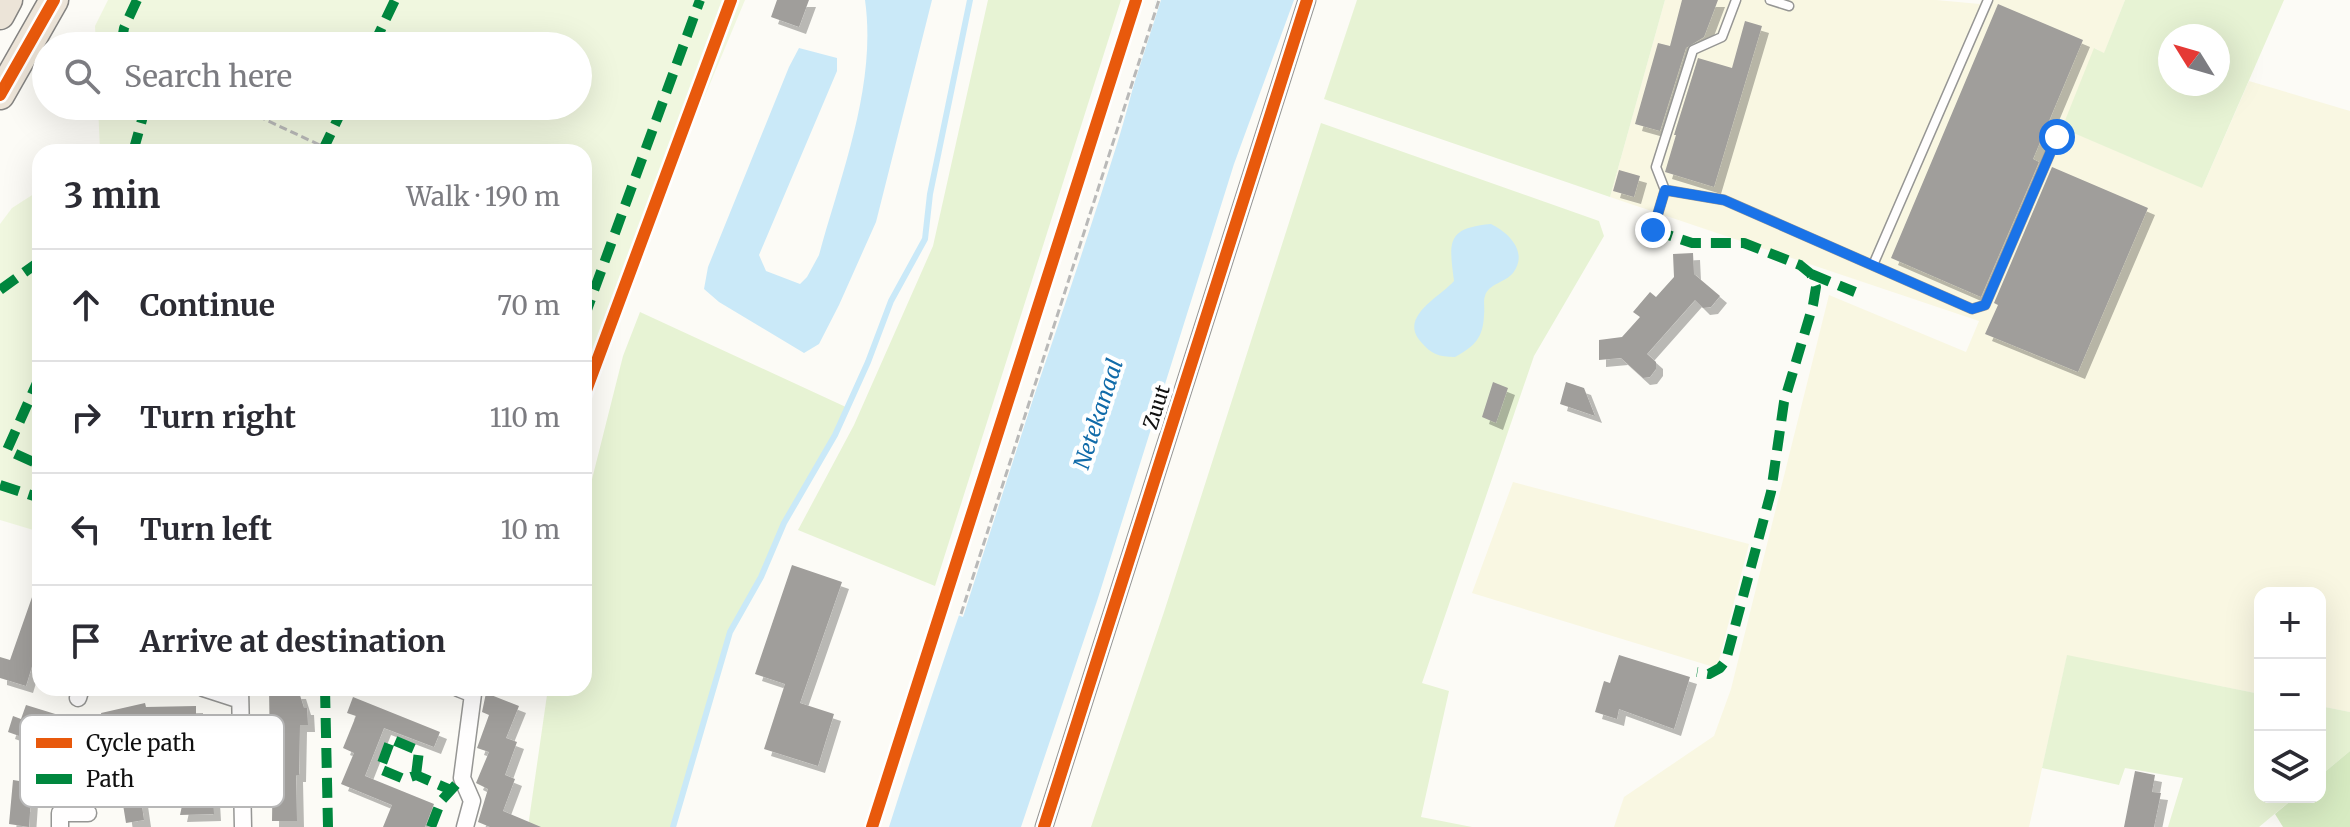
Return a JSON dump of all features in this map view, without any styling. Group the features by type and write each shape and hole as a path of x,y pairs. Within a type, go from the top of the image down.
{"highway":[{"path":"0,15 8,0"},
{"path":"36,32 54,0"},
{"path":"0,95 32,39"}],"street":[{"name":"Zuut","path":"1044,827 1307,0"},
{"path":"465,827 472,801 462,778 473,696"},
{"path":"243,807 243,827"},
{"path":"60,827 60,813 88,813"}],"lane":[{"path":"872,827 1136,0"},
{"path":"1653,230 1665,190 1656,167 1693,50 1722,37 1736,0"},
{"path":"1770,0 1789,6"},
{"path":"1873,265 1988,0"},
{"path":"1665,190 1724,200 1972,309 1985,305 2057,137"}],"path":[{"path":"961,614 1159,0"},
{"path":"266,120 318,144"}],"shaded area":[{"path":"1665,0 1936,0 1980,4 1982,0 2125,0 2104,54 2095,48 2202,188 2249,81 2350,111 2350,712 2326,707 2326,587 2254,587 2254,693 2067,656 2029,827 1614,827 1624,797 1714,736 1731,689 1829,295 1966,352 1979,321 1610,197"},
{"path":"1513,482 1749,544 1717,668 1472,593"}],"green space":[{"path":"108,0 745,0 592,366 592,144 100,144 99,120 592,120 592,32 95,32 95,26"},
{"path":"988,0 1121,0 935,586 798,530 854,425 933,246"},
{"path":"1357,0 1665,0 1610,197 1324,99"},
{"path":"2125,0 2284,0 2202,188 2062,128 2094,48 2104,53"},
{"path":"1321,123 1599,221 1604,236 1534,356 1422,683 1449,691 1421,817 1472,827 1091,827 1164,612"},
{"path":"32,195 32,530 0,520 0,224 12,208"},
{"path":"640,312 848,408 784,523 761,577 730,632 673,827 528,827 547,696 592,696 592,479 623,356"},
{"path":"2067,655 2254,693 2254,803 2288,803 2259,827 2168,827 2183,778 2125,768 2119,785 2042,768"},
{"path":"2326,707 2350,712 2350,751 2326,771"},
{"path":"2350,751 2350,827 2283,827 2275,814 2288,803 2326,803 2326,771"}],"water":[{"path":"865,0 932,0 876,222 819,344 804,353 719,302 704,289 708,267 799,48 837,58 837,71 759,255 766,271 800,284 807,277 819,255 862,97 867,32"},
{"name":"Netekanaal","path":"1156,0 1294,0 1234,164 1098,598 1021,827 889,827 1090,227 1123,124"},
{"path":"1491,224 1510,237 1518,250 1517,265 1510,276 1487,292 1482,330 1473,345 1455,357 1436,354 1421,342 1414,324 1424,308 1454,281 1451,256 1454,239 1466,229"}],"pier":[{"path":"1156,0 1161,0 963,617 958,615 1115,137"}],"building":[{"path":"777,0 809,0 799,27 771,17"},
{"path":"1682,0 1718,0 1704,37 1686,48 1660,131 1635,124 1658,43 1670,46"},
{"path":"1998,4 2083,40 2033,159 2039,162 1981,297 1891,258"},
{"path":"1745,21 1762,26 1714,187 1665,172 1698,58 1732,68"},
{"path":"2052,167 2148,208 2078,372 1985,334 1998,305 1994,303"},
{"path":"1619,170 1640,176 1634,197 1613,191"},
{"path":"1693,253 1694,274 1720,296 1711,307 1703,308 1695,300 1647,354 1656,362 1656,369 1650,377 1643,378 1621,358 1599,360 1599,340 1622,337 1640,317 1633,312 1650,292 1656,297 1674,277 1673,254"},
{"path":"1493,382 1508,388 1496,423 1482,417"},
{"path":"1566,382 1584,388 1595,416 1560,404"},
{"path":"792,565 842,582 800,703 834,714 818,766 764,749 785,684 755,674"},
{"path":"32,597 32,666 26,686 0,678 0,657 10,660"},
{"path":"1619,655 1690,677 1674,729 1619,709 1617,719 1595,712 1604,681 1610,683"},
{"path":"269,696 300,696 304,708 307,708 308,725 300,725 299,775 296,775 297,821 272,821 272,807 284,807 284,715 269,715"},
{"path":"485,696 519,706 506,738 517,742 505,775 515,779 503,811 541,827 490,827 478,822 488,789 476,783 489,752 477,748 489,715 482,712"},
{"path":"353,697 440,732 434,747 384,728 365,776 434,804 425,827 383,827 392,805 341,784 354,753 343,748 356,716 347,713"},
{"path":"145,703 146,707 196,706 196,715 101,713"},
{"path":"26,705 58,715 22,715"},
{"path":"13,716 20,719 20,736 8,732"},
{"path":"2135,771 2155,775 2152,792 2161,793 2154,827 2124,827"},
{"path":"13,780 20,781 20,807 30,807 29,827 9,824"},
{"path":"123,807 142,807 144,820 126,823"},
{"path":"182,807 214,807 214,814 180,815"}],"waterway":[{"path":"673,827 730,632 761,577 784,523 835,435 891,301 925,239 930,194 970,0"}],"marked path":[{"path":"123,32 137,0"},
{"path":"380,32 395,0"},
{"path":"592,296 700,0"},
{"path":"135,144 142,120"},
{"path":"326,144 337,120"},
{"path":"1653,230 1692,243 1744,243 1800,265 1811,274 1816,287 1784,402 1771,492 1726,660 1709,674 1697,672"},
{"path":"0,290 32,267"},
{"path":"1811,274 1855,292"},
{"path":"32,394 7,450 32,461"},
{"path":"0,485 32,495"},
{"path":"325,696 328,827"},
{"path":"416,775 419,751 391,739 380,769 404,779 416,775 451,790"},
{"path":"431,827 441,801 462,778"}],"cycle path":[{"path":"36,32 54,0"},
{"path":"592,374 731,0"},
{"path":"872,827 1136,0"},
{"path":"1044,827 1307,0"},
{"path":"0,95 32,39"}],"route":[{"path":"1653,230 1665,190 1724,200 1972,309 1985,305 2057,137"}]}
